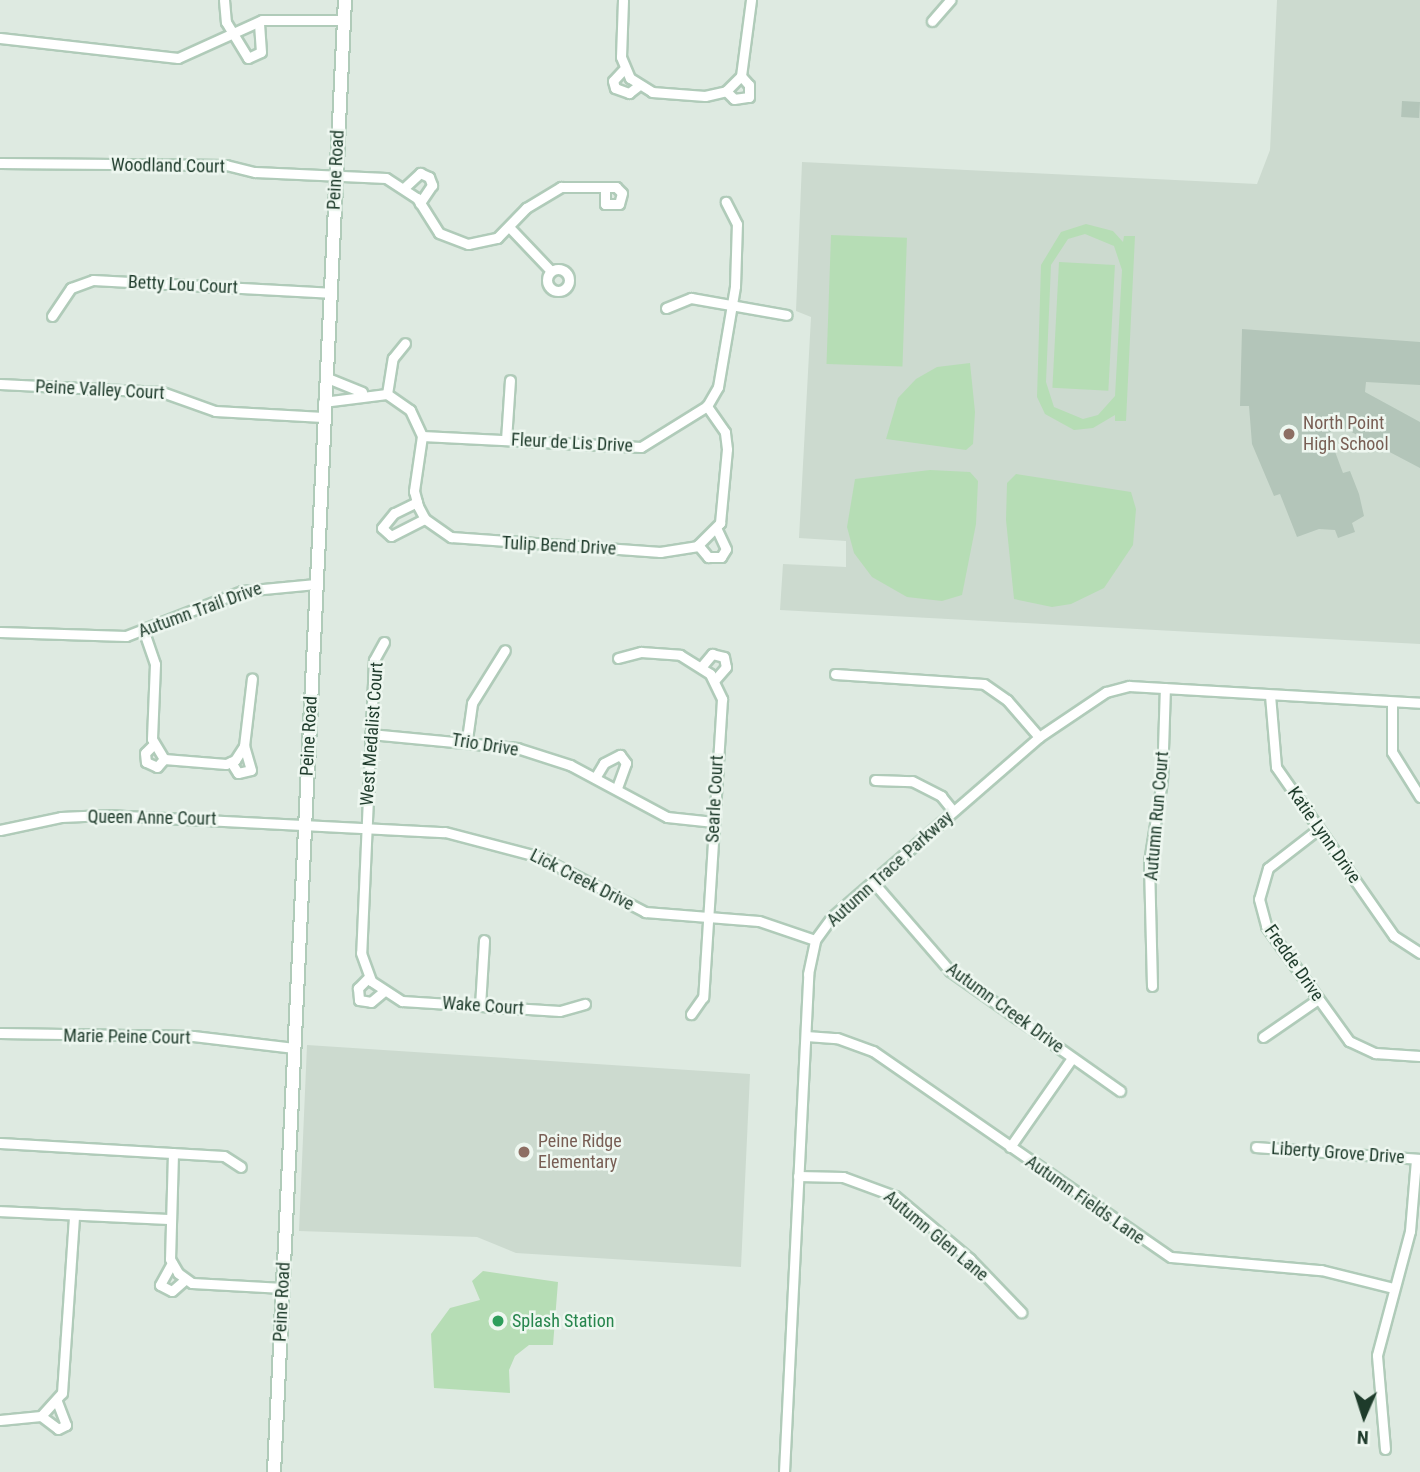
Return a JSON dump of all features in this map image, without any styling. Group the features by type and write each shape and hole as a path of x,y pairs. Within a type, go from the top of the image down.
{"street":[{"path":"224,0 240,50 256,59 259,22"},
{"name":"Peine Road","path":"274,1472 323,402 345,0"},
{"path":"623,0 624,69 638,86 705,96 726,91 741,76 751,0"},
{"path":"932,21 950,0"},
{"path":"0,38 178,58 259,22 344,20"},
{"path":"624,69 613,81 615,88 629,93 638,86"},
{"path":"726,91 734,99 749,97 749,85 741,76"},
{"name":"Woodland Court","path":"0,163 226,165 255,172 386,178 405,187"},
{"path":"419,203 432,185 429,177 420,173 405,187 419,203 433,227 457,242 480,244 511,229 526,208 549,192 574,184 605,190"},
{"path":"707,406 718,387 732,303 737,224 726,201"},
{"path":"511,229 551,271"},
{"name":"Betty Lou Court","path":"52,316 71,288 93,280 330,293"},
{"path":"666,308 683,298 732,303 787,315"},
{"path":"387,394 393,358 405,343"},
{"path":"325,377 367,393"},
{"path":"506,440 510,380"},
{"name":"Peine Valley Court","path":"0,384 162,392 215,411 323,417"},
{"path":"323,402 367,393 387,394 410,410 422,436 417,502 425,519 391,536 382,528 387,518 417,502"},
{"name":"Fleur de Lis Drive","path":"422,436 641,447 707,406"},
{"name":"Tulip Bend Drive","path":"425,519 464,540 660,552 698,545 708,557 721,557 726,549 716,528 724,509 727,449 725,432 707,406"},
{"path":"698,545 716,528"},
{"name":"Autumn Trail Drive","path":"0,632 108,637 144,632 242,591 316,584"},
{"path":"144,632 155,664 153,745 164,759 231,762"},
{"name":"West Medalist Court","path":"367,827 374,660 384,642"},
{"path":"467,740 472,703 505,650"},
{"name":"Searle Court","path":"618,658 641,652 680,655 702,666 715,681 722,699 703,997 691,1014"},
{"name":"Searle Court","path":"702,666 712,654 724,657 726,667 715,681"},
{"path":"835,674 984,684 1007,700 1039,737"},
{"path":"231,762 238,773 251,770 244,746 252,678"},
{"name":"Autumn Trace Parkway","path":"784,1472 806,1036 815,940 832,917 1039,737 1106,692 1129,686 1420,703"},
{"name":"Autumn Run Court","path":"1152,986 1149,862 1162,782 1164,688"},
{"name":"Katie Lynn Drive","path":"1270,695 1276,767 1317,830 1394,936 1420,953"},
{"path":"1392,702 1392,752 1420,797"},
{"name":"Trio Drive","path":"370,734 467,740 517,748 617,788 667,817 714,822"},
{"path":"231,762 244,746"},
{"path":"595,778 604,762 620,755 626,764 617,788"},
{"path":"875,780 912,781 941,796 953,811"},
{"name":"Queen Anne Court","path":"0,830 61,817 106,815 305,823"},
{"name":"Lick Creek Drive","path":"305,823 496,841 540,857 645,912 781,925 815,940"},
{"name":"Wake Court","path":"367,827 361,953 369,977 358,988 359,1000 371,1002 383,992 402,1001 560,1011 585,1004"},
{"name":"Fredde Drive","path":"1317,830 1268,868 1259,900 1266,926 1349,1041 1360,1048 1420,1056"},
{"name":"Autumn Creek Drive","path":"873,882 950,971 1119,1091"},
{"path":"480,1006 484,940"},
{"path":"369,977 383,992"},
{"path":"1263,1037 1318,999"},
{"name":"Marie Peine Court","path":"0,1033 193,1036 294,1048"},
{"name":"Autumn Fields Lane","path":"806,1036 837,1038 873,1051 1171,1257 1321,1270 1394,1288"},
{"path":"1010,1147 1072,1058"},
{"path":"0,1143 224,1156 241,1167"},
{"name":"Liberty Grove Drive","path":"1256,1147 1418,1159"},
{"path":"173,1153 169,1219 172,1263 160,1285 173,1291 186,1279"},
{"path":"1385,1449 1377,1355 1410,1231 1418,1159"},
{"name":"Autumn Glen Lane","path":"799,1176 843,1177 895,1196 971,1259 1021,1312"},
{"path":"0,1211 169,1219"},
{"path":"0,1420 41,1416 57,1401 66,1380 74,1215"},
{"path":"172,1263 186,1279 283,1288"},
{"path":"41,1416 58,1429 66,1425 57,1401"}],"shaded area":[{"path":"1277,0 1420,0 1420,644 780,610 783,564 846,567 846,541 799,538 811,317 796,311 802,162 1257,184 1270,150"},
{"name":"Peine Ridge Elementary","path":"307,1045 750,1074 741,1267 516,1253 477,1237 299,1231"}],"green space":[{"path":"1086,224 1113,231 1123,242 1124,236 1135,236 1126,421 1115,421 1115,415 1093,428 1074,430 1045,414 1037,397 1041,265 1061,232","holes":["1085,234 1114,246 1122,270 1115,396 1098,415 1083,419 1054,407 1046,382 1051,265 1068,239"]},
{"path":"831,235 907,238 902,367 826,364"},
{"path":"1059,262 1115,265 1108,391 1052,388"},
{"path":"970,363 975,412 973,444 966,450 886,439 898,398 916,379 937,367"},
{"path":"930,470 970,472 978,481 976,524 962,595 942,601 907,597 872,577 854,553 847,527 855,479"},
{"path":"1016,474 1131,492 1136,509 1133,545 1104,588 1071,604 1052,607 1014,599 1006,520 1007,483"},
{"name":"Splash Station","path":"483,1271 558,1282 553,1345 529,1345 515,1356 509,1370 510,1393 434,1388 431,1334 450,1308 480,1300 472,1281"}],"building":[{"path":"1402,101 1420,102 1419,118 1401,117"},
{"name":"North Point High School","path":"1242,329 1420,342 1420,385 1366,382 1365,392 1420,422 1420,468 1342,427 1328,433 1343,473 1350,471 1359,494 1364,516 1352,523 1355,532 1338,538 1335,530 1319,529 1297,537 1280,494 1274,496 1252,444 1249,406 1240,406"}],"place":[{"name":"North Point High School","path":"1289,434"},
{"name":"Peine Ridge Elementary","path":"524,1152"},
{"name":"Splash Station","path":"498,1321"}]}
